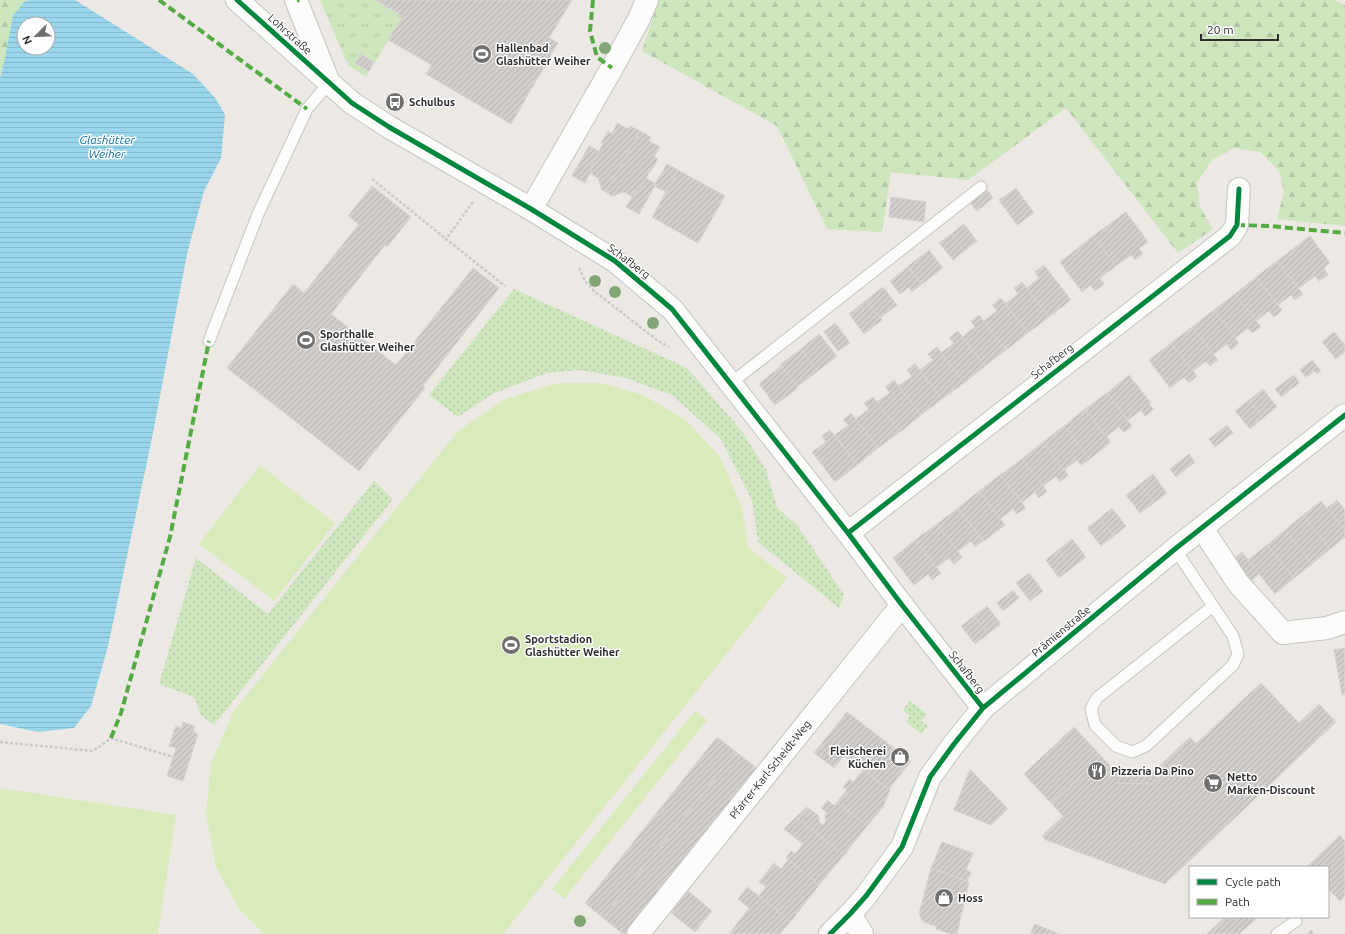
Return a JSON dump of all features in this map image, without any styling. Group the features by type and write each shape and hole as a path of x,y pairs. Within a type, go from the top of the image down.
{"street":[{"name":"Lohrstraße","path":"237,0 329,83"},
{"path":"296,0 329,83"},
{"path":"531,209 609,74 639,19 647,0"},
{"name":"Schafberg","path":"329,83 352,103 389,127 531,209 615,261 672,309 983,708"},
{"name":"Schafberg","path":"848,533 1230,236 1237,225 1240,189"},
{"name":"Prämienstraße","path":"830,934 866,896 902,847 930,777 983,708 1175,549 1345,415"},
{"path":"1202,528 1238,583 1283,633 1327,628 1345,622"},
{"name":"Pfarrer-Karl-Scheidt-Weg","path":"638,934 902,605"},
{"path":"850,914 862,934"}],"lane":[{"path":"209,341 258,214 307,110 329,83"},
{"path":"731,383 981,187"},
{"path":"1175,549 1233,636 1238,654 1232,665 1146,746 1132,752 1116,746 1095,725 1091,709 1097,698 1212,606"},
{"path":"1277,934 1296,921"}],"path":[{"path":"372,179 505,286"},
{"path":"446,239 473,201 480,205"},
{"path":"574,264 580,269 585,281 594,291 657,340 675,350"},
{"path":"0,742 93,751 111,738 173,757"}],"green space":[{"path":"0,0 29,0 24,2 19,16 16,16 16,26 5,58 0,79"},
{"path":"320,0 375,0 403,16 366,77 348,65"},
{"path":"659,0 1333,0 1345,5 1345,226 1277,219 1284,192 1279,171 1260,152 1234,148 1212,160 1197,182 1200,207 1213,229 1178,253 1066,108 968,180 891,172 882,232 827,229 777,126 642,51"},
{"path":"514,289 687,368 741,430 766,470 778,509 797,525 844,595 839,608 758,542 752,500 721,439 672,395 626,378 580,370 547,373 494,393 458,417 429,395"},
{"name":"Sportstadion Glashütter Weiher","path":"559,383 601,383 643,395 686,420 720,457 742,508 748,547 787,578 503,934 264,934 239,909 216,867 206,815 211,763 234,711 458,431 505,399"},
{"path":"260,465 335,523 274,601 199,544"},
{"path":"374,481 393,499 214,725 201,715 194,697 159,684 196,558 268,614"},
{"path":"910,701 927,714 921,721 928,726 921,734 906,722 910,716 903,710"},
{"path":"695,711 707,720 564,899 552,889"},
{"path":"0,788 176,815 158,934 0,934"}],"water":[{"name":"Glashütter Weiher","path":"29,0 75,0 193,74 216,99 225,115 221,158 204,191 187,254 152,438 108,646 91,706 74,728 38,732 0,724 0,79 13,16 24,2"}],"building":[{"name":"Hallenbad Glashütter Weiher","path":"375,0 572,0 549,38 558,43 511,124 426,74 432,65 388,40 403,16"},
{"path":"360,54 374,62 369,71 355,63"},
{"path":"617,123 628,129 630,126 640,131 606,192 602,190 598,178 590,173 593,167 591,166 608,131 612,134"},
{"path":"640,131 651,137 649,141 660,147 654,157 658,159 638,192 636,191 633,197 624,192 612,196 606,192"},
{"path":"589,146 599,151 591,166 593,167 585,183 572,176"},
{"path":"667,164 678,170 666,192 654,186"},
{"path":"678,170 725,196 698,243 652,217"},
{"path":"646,178 656,184 639,214 626,207 636,191 638,192"},
{"name":"Sporthalle Glashütter Weiher","path":"372,186 411,217 387,247 385,245 331,314 396,365 473,268 499,288 423,386 425,388 359,471 227,368 293,284 304,293 359,224 348,216"},
{"path":"1016,188 1034,213 1017,225 999,200"},
{"path":"987,190 993,198 977,211 970,203"},
{"path":"891,197 926,202 924,222 889,217"},
{"path":"1126,212 1148,242 1139,248 1143,254 1135,260 1131,255 1116,266 1093,236"},
{"path":"964,224 977,241 964,251 951,234"},
{"path":"951,234 964,251 953,260 939,243"},
{"path":"1093,236 1116,266 1100,278 1104,284 1095,291 1090,285 1082,292 1060,262"},
{"path":"1310,236 1330,263 1324,268 1328,275 1319,281 1315,276 1299,288 1277,261"},
{"path":"929,250 943,268 922,284 908,266"},
{"path":"1277,261 1303,294 1295,300 1291,295 1278,305 1256,277"},
{"path":"1044,265 1071,300 1049,317 1027,288 1039,278 1035,272"},
{"path":"908,267 922,284 912,292 909,287 900,294 890,281"},
{"path":"1256,277 1282,310 1274,317 1269,311 1256,321 1235,294"},
{"path":"1022,282 1049,317 1028,333 1005,304 1018,294 1014,288"},
{"path":"883,287 897,305 880,318 866,300"},
{"path":"1235,294 1261,327 1252,333 1248,328 1235,338 1214,310"},
{"path":"1001,298 1028,333 1006,350 984,321 997,311 992,305"},
{"path":"866,300 882,320 864,334 849,314"},
{"path":"1214,310 1239,343 1231,350 1227,344 1214,354 1192,327"},
{"path":"979,315 1006,350 985,366 962,337 975,327 971,321"},
{"path":"835,323 850,343 838,351 824,332"},
{"path":"1192,327 1218,360 1210,366 1206,361 1193,371 1171,343"},
{"path":"958,331 985,366 964,383 941,353 954,343 949,338"},
{"path":"1334,332 1345,345 1345,352 1336,359 1322,342"},
{"path":"819,334 837,356 818,371 801,349"},
{"path":"1171,343 1197,376 1189,383 1184,377 1170,388 1149,360"},
{"path":"937,347 964,383 942,399 920,370 933,360 928,354"},
{"path":"801,349 818,371 797,387 780,365"},
{"path":"1312,360 1321,371 1317,374 1315,371 1306,377 1300,370"},
{"path":"915,364 942,399 921,415 898,386 912,376 907,370"},
{"path":"781,366 798,388 775,405 759,384"},
{"path":"1129,375 1154,409 1145,416 1141,410 1128,420 1107,393"},
{"path":"1294,375 1299,383 1281,397 1275,389"},
{"path":"894,380 921,415 900,432 877,402 890,393 885,387"},
{"path":"1263,389 1277,407 1263,418 1249,400"},
{"path":"1107,393 1132,426 1124,432 1119,427 1106,437 1085,409"},
{"path":"873,397 900,432 878,448 856,419 869,409 864,403"},
{"path":"1249,400 1263,418 1250,429 1235,411"},
{"path":"1085,409 1111,442 1090,459 1064,426"},
{"path":"851,413 878,448 857,465 835,435 848,425 843,420"},
{"path":"1227,425 1233,433 1215,447 1209,439"},
{"path":"1064,426 1090,459 1081,465 1077,460 1064,470 1043,442"},
{"path":"830,430 857,465 835,482 812,452 826,442 822,436"},
{"path":"1043,442 1068,475 1060,482 1056,476 1043,486 1022,459"},
{"path":"1189,454 1195,462 1176,477 1170,469"},
{"path":"1022,459 1047,491 1039,498 1035,492 1022,502 1000,475"},
{"path":"1153,474 1167,493 1154,503 1140,484"},
{"path":"1000,475 1026,508 1017,514 1013,509 1000,519 979,491"},
{"path":"1140,484 1154,503 1140,513 1126,495"},
{"path":"979,491 1005,525 984,541 958,508"},
{"path":"1337,500 1345,510 1345,530 1327,508"},
{"path":"1321,501 1345,530 1345,537 1330,549 1303,515"},
{"path":"958,508 983,541 975,547 971,541 958,551 937,524"},
{"path":"1112,508 1126,526 1114,536 1100,518"},
{"path":"1303,515 1330,549 1312,564 1285,530"},
{"path":"1100,518 1114,536 1101,546 1087,528"},
{"path":"937,524 962,557 954,564 949,558 936,568 915,540"},
{"path":"1285,530 1312,564 1294,578 1267,545"},
{"path":"1072,539 1086,557 1072,568 1058,550"},
{"path":"915,540 941,573 932,580 928,574 914,585 893,558"},
{"path":"1267,545 1294,578 1275,594 1248,560"},
{"path":"1058,550 1072,568 1059,578 1046,560"},
{"path":"1242,552 1259,574 1251,581 1233,560"},
{"path":"1029,573 1043,591 1030,601 1016,583"},
{"path":"1013,590 1019,598 1003,611 997,603"},
{"path":"987,606 1001,624 988,634 974,616"},
{"path":"974,616 988,634 975,644 961,626"},
{"path":"1345,648 1345,694 1342,695 1334,650"},
{"name":"Netto Marken-Discount","path":"1261,683 1299,723 1319,704 1336,722 1165,884 1046,840 1042,836 1063,816 1051,803 1095,762 1115,783 1153,784"},
{"path":"847,712 911,761 889,789 844,756 834,768 814,753"},
{"path":"183,722 195,726 193,732 198,734 183,781 167,776 176,748 169,746 176,726 181,728"},
{"path":"1074,727 1101,756 1051,803 1024,774"},
{"path":"717,737 736,752 603,918 585,903"},
{"path":"1190,737 1196,744 1153,784 1115,783 1095,762 1101,756 1118,774 1150,775"},
{"path":"736,752 758,769 626,934 623,934 603,918"},
{"path":"970,769 1008,809 991,825 954,810"},
{"path":"863,770 890,790 883,807 867,826 837,802 847,790 843,787 849,779 853,782"},
{"path":"828,800 834,806 837,802 867,826 844,855 796,817 807,807 819,816 819,822 823,825 826,821 825,816 827,813 821,808"},
{"path":"796,817 844,855 819,885 786,858 791,851 795,854 803,844 784,829"},
{"path":"1340,835 1345,841 1345,896 1340,901 1329,890 1329,866 1308,866"},
{"path":"942,842 973,853 966,870 971,872 967,881 931,868"},
{"path":"788,860 819,885 791,921 759,896 766,887 759,882 774,863 781,869"},
{"name":"Hoss","path":"931,868 969,882 957,934 951,934 936,929 936,926 923,922 919,914"},
{"path":"747,887 791,921 780,934 730,933 749,908 738,899"},
{"path":"688,891 712,911 695,932 671,913"},
{"path":"1224,918 1257,918 1239,934 1207,934"},
{"path":"1035,924 1059,934 1030,934"},
{"path":"1311,930 1314,934 1307,934"}],"marked path":[{"path":"159,0 307,109"},
{"path":"593,0 590,31 597,57 612,68"},
{"path":"1237,225 1269,226 1345,233"},
{"path":"111,738 121,713 170,537 209,341"}],"cycle path":[{"path":"237,0 352,103 389,127 531,209 615,261 672,309 983,708"},
{"path":"848,533 1230,236 1237,225 1239,189"},
{"path":"830,934 866,896 902,847 930,777 983,708 1175,549 1345,415"}],"place":[{"name":"Hallenbad Glashütter Weiher","path":"482,54"},
{"name":"Schulbus","path":"395,102"},
{"name":"Sporthalle Glashütter Weiher","path":"306,340"},
{"name":"Sportstadion Glashütter Weiher","path":"511,645"},
{"name":"Fleischerei Küchen","path":"900,757"},
{"name":"Pizzeria Da Pino","path":"1097,771"},
{"name":"Netto Marken-Discount","path":"1213,783"},
{"name":"Hoss","path":"944,898"}]}
